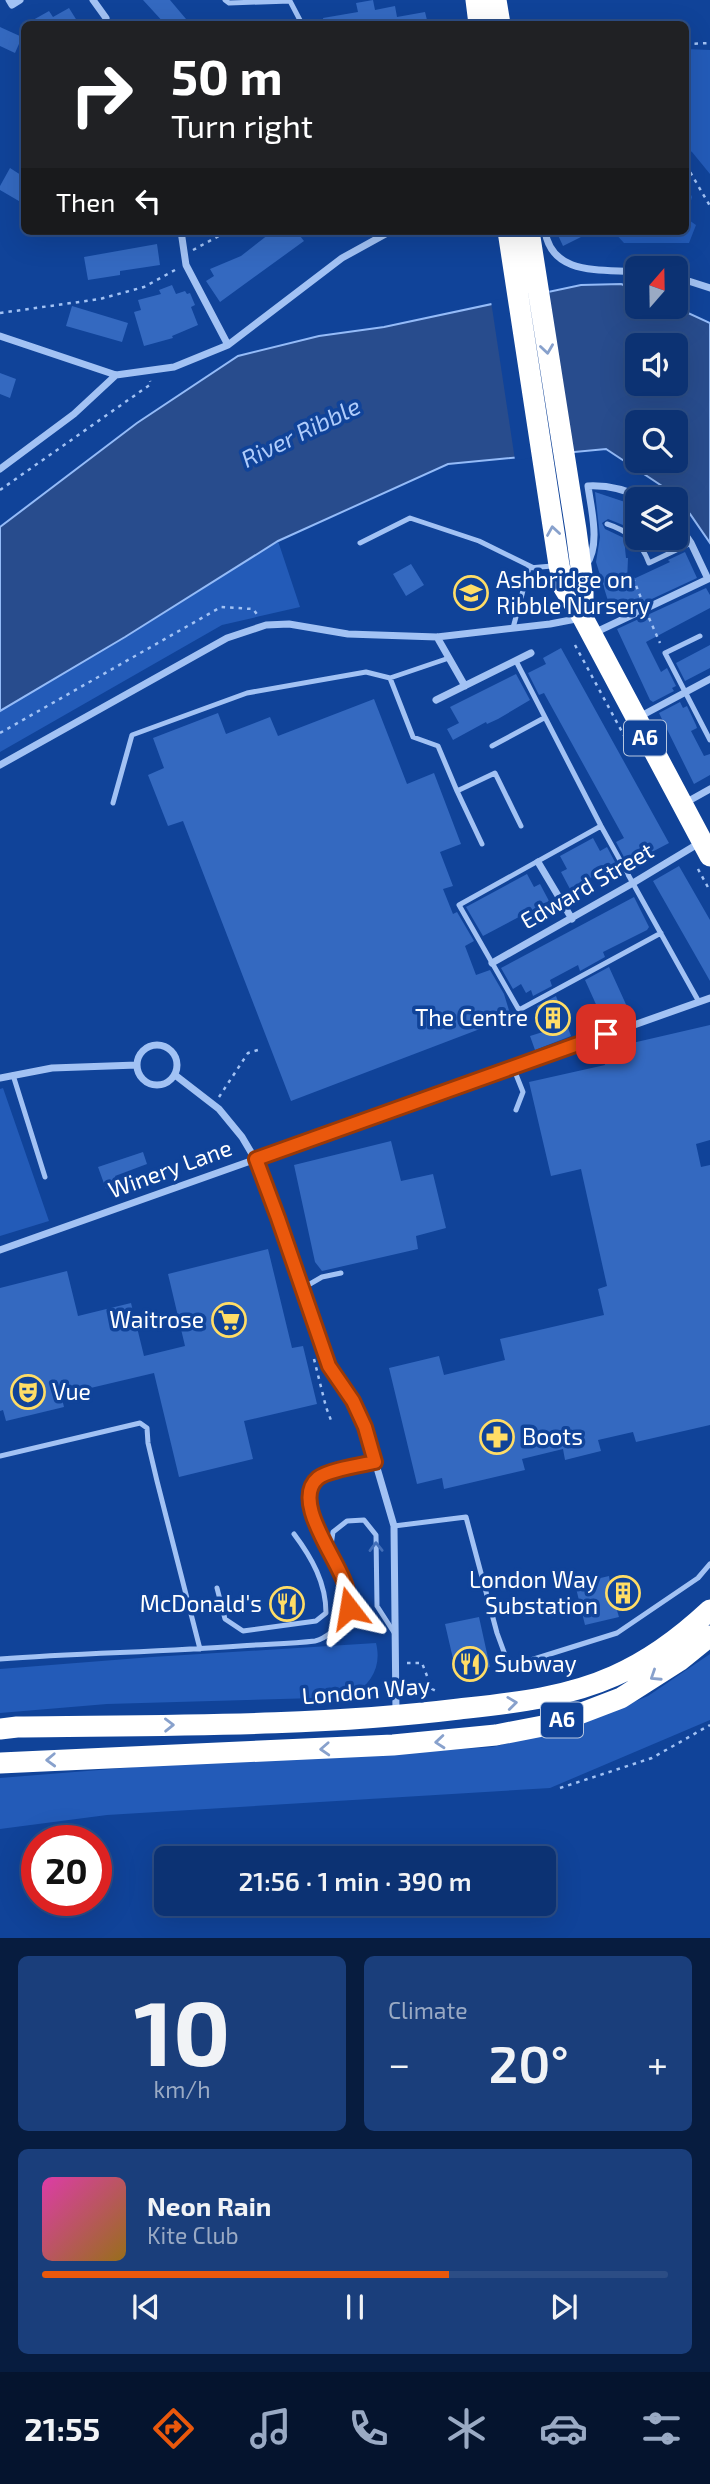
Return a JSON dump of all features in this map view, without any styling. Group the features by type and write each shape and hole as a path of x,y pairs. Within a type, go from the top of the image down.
{"highway":[{"path":"476,0 479,21"},
{"path":"496,0 500,21"},
{"name":"A6","path":"509,235 527,284 563,455 582,572 587,626"},
{"name":"A6","path":"529,235 527,284 542,458 565,588 706,849"},
{"name":"London Way","path":"0,1730 17,1727 315,1723 396,1717 551,1698 614,1676 676,1641 710,1610"},
{"name":"A6","path":"0,1763 393,1745 496,1735 553,1724 621,1698 679,1661 710,1636"},
{"path":"393,1745 396,1717"}],"street":[{"path":"9,0 12,5 20,0"},
{"path":"93,0 106,18"},
{"path":"182,235 186,265 228,345"},
{"path":"0,336 116,375 174,367 228,345 342,258 384,235"},
{"path":"546,235 547,243 558,260 578,267 625,271"},
{"path":"688,281 710,288"},
{"path":"0,469 74,414 116,375"},
{"path":"582,572 592,557 593,522 588,486 599,485 625,490"},
{"path":"0,765 227,638 266,625 289,624 348,634 437,637 513,628 587,626 708,579 688,539"},
{"path":"437,637 465,686"},
{"path":"436,700 531,653"},
{"path":"635,719 710,679"},
{"path":"681,805 710,789"},
{"name":"Edward Street","path":"492,963 633,883 706,849"},
{"path":"538,862 572,919"},
{"name":"Winery Lane","path":"0,1250 710,998"},
{"path":"152,1045 171,1050 177,1060 175,1076 166,1084 150,1085 141,1078 137,1065 139,1055 152,1045"},
{"path":"0,1077 52,1068 137,1065"},
{"path":"175,1076 214,1106 256,1159 329,1366 353,1401 365,1427 394,1526 396,1717"}],"lane":[{"path":"225,0 229,3 290,1 300,21"},
{"path":"360,543 410,518 479,541 534,568"},
{"path":"607,524 632,535 649,564 691,543"},
{"path":"513,628 529,568 559,565"},
{"path":"700,636 665,653 710,740"},
{"path":"113,803 132,735 247,693 366,672 390,678 449,658"},
{"path":"516,661 601,827 699,1002"},
{"path":"390,678 413,737 438,746 482,844"},
{"path":"492,746 544,718"},
{"path":"457,791 495,773 521,826"},
{"path":"601,827 459,905 519,1010 661,933"},
{"path":"513,1067 523,1092 516,1110"},
{"path":"13,1075 45,1177"},
{"path":"303,1288 322,1277 341,1273"},
{"path":"0,1456 140,1423 147,1428 157,1481 200,1649"},
{"path":"0,1659 318,1640 336,1630 349,1608 346,1587 317,1527 308,1497 312,1485 320,1476 375,1462"},
{"path":"394,1526 466,1517 497,1633 508,1663 518,1664 617,1633 698,1578 710,1564"},
{"path":"330,1553 333,1532 347,1521 364,1520 376,1535 376,1606 395,1634"},
{"path":"217,1588 225,1619 243,1631 316,1621 326,1613 326,1601 314,1561 294,1534"}],"path":[{"path":"689,44 710,43"},
{"path":"689,170 710,206"},
{"path":"184,255 222,235"},
{"path":"0,313 100,299 144,287 186,265"},
{"path":"0,491 151,384 148,370"},
{"path":"0,733 221,607 253,609"},
{"path":"214,1106 248,1053 258,1050"},
{"path":"396,1662 422,1663 432,1689 441,1693"},
{"path":"561,1788 652,1758 710,1725"}],"shaded area":[{"path":"689,49 710,50 710,174 689,150"},
{"path":"689,220 696,225 689,243 624,243 617,235 689,235"},
{"path":"278,541 300,607 222,625 0,752 0,711"},
{"path":"3,1088 49,1221 0,1236 0,1089"},
{"path":"376,1643 377,1660 373,1674 365,1686 352,1697 107,1704 0,1713 0,1669"},
{"path":"710,1654 710,1720 550,1788 107,1815 0,1829 0,1778 161,1765 493,1747 579,1725 648,1696"}],"water":[{"name":"River Ribble","path":"621,284 625,286 625,319 688,319 688,313 710,323 710,543 688,512 688,487 663,487 642,473 688,473 688,410 625,410 625,462 606,449 448,464 278,541 0,711 0,527 137,423 238,356 319,336 384,327 581,285"}],"pier":[{"path":"549,289 574,454 515,460 491,301"}],"building":[{"path":"143,0 170,0 186,19 162,21"},
{"path":"373,0 375,10 395,6 397,17 425,12 427,21 324,21 323,18 358,12 356,3"},
{"path":"69,8 77,21 31,21 49,11 53,17"},
{"path":"0,27 21,37 15,53 0,46"},
{"path":"10,168 21,175 21,202 0,190"},
{"path":"268,235 299,235 304,241 220,302 206,281 214,276 210,269 241,256"},
{"path":"558,235 585,235 563,246"},
{"path":"157,244 160,265 120,271 120,275 88,280 84,257"},
{"path":"172,285 176,294 185,291 190,293 195,305 191,307 198,325 172,336 173,338 144,346 134,312 141,310 138,300 161,294 159,290"},
{"path":"72,306 128,323 122,342 66,326"},
{"path":"0,373 16,379 10,398 0,394"},
{"path":"595,492 625,502 623,525 608,519 602,523 605,529 624,538 628,558 627,582 685,552 697,578 613,617 596,562 600,537"},
{"path":"411,564 424,585 406,596 393,574"},
{"path":"706,588 710,595 710,608 646,642 661,672 667,668 676,686 672,688 674,691 653,702 617,629"},
{"path":"710,645 710,668 685,681 676,663"},
{"path":"561,648 669,843 650,853 647,847 625,859 616,842 624,838 544,693 539,695 528,673 546,664 543,658"},
{"path":"516,674 530,700 498,719 487,724 486,722 453,740 447,729 459,723 450,707"},
{"path":"374,699 407,784 434,773 461,844 440,852 453,886 443,889 453,914 457,912 474,941 465,946 476,975 490,970 504,994 511,1017 291,1101 183,821 168,826 148,775 164,768 153,738 218,713 226,734 270,717 278,736"},
{"path":"680,702 683,708 687,706 696,725 697,728 691,731 704,756 710,754 710,775 694,784 659,713"},
{"path":"593,838 600,851 607,847 616,864 570,889 561,872 567,869 560,856"},
{"path":"679,866 710,920 710,981 653,881"},
{"path":"527,874 534,887 540,884 549,901 483,936 466,907"},
{"path":"634,897 649,927 647,930 603,952 605,957 580,971 578,965 550,980 552,986 533,996 531,990 526,993 521,984 513,989 501,968"},
{"path":"609,967 629,1011 604,1022 585,980"},
{"name":"The Centre","path":"556,996 571,1036 535,1050 530,1036 546,1031 537,1006"},
{"path":"710,1025 710,1140 696,1144 701,1167 710,1165 710,1425 636,1442 633,1432 598,1440 601,1451 565,1460 563,1449 522,1459 525,1470 444,1489 442,1478 417,1484 389,1368 439,1356 444,1375 505,1360 500,1339 604,1315 598,1289 607,1286 581,1169 551,1176 529,1082 605,1065 602,1050"},
{"path":"391,1141 401,1181 433,1174 446,1228 416,1236 418,1249 322,1271 315,1262 294,1165"},
{"path":"143,1152 147,1164 115,1176 119,1185 106,1189 98,1167"},
{"path":"268,1249 292,1348 303,1346 317,1404 244,1421 253,1459 179,1477 154,1373 61,1395 64,1407 6,1421 3,1410 0,1411 0,1288 67,1271 78,1316 131,1303 144,1356 185,1346 168,1274"},
{"path":"609,1576 610,1583 626,1579 632,1603 616,1607 619,1617 585,1625 575,1584"},
{"path":"479,1617 490,1667 457,1676 445,1624"}],"place":[{"name":"Ashbridge on Ribble Nursery","path":"471,593"},
{"name":"The Centre","path":"553,1018"},
{"name":"Waitrose","path":"229,1320"},
{"name":"Vue","path":"28,1392"},
{"name":"Boots","path":"497,1437"},
{"name":"London Way Substation","path":"623,1593"},
{"name":"McDonald's","path":"287,1604"},
{"name":"Subway","path":"470,1664"}],"route":[{"path":"349,1608 346,1587 317,1527 308,1497 312,1485 320,1476 375,1462 365,1427 353,1401 329,1366 256,1159 606,1034"}]}
